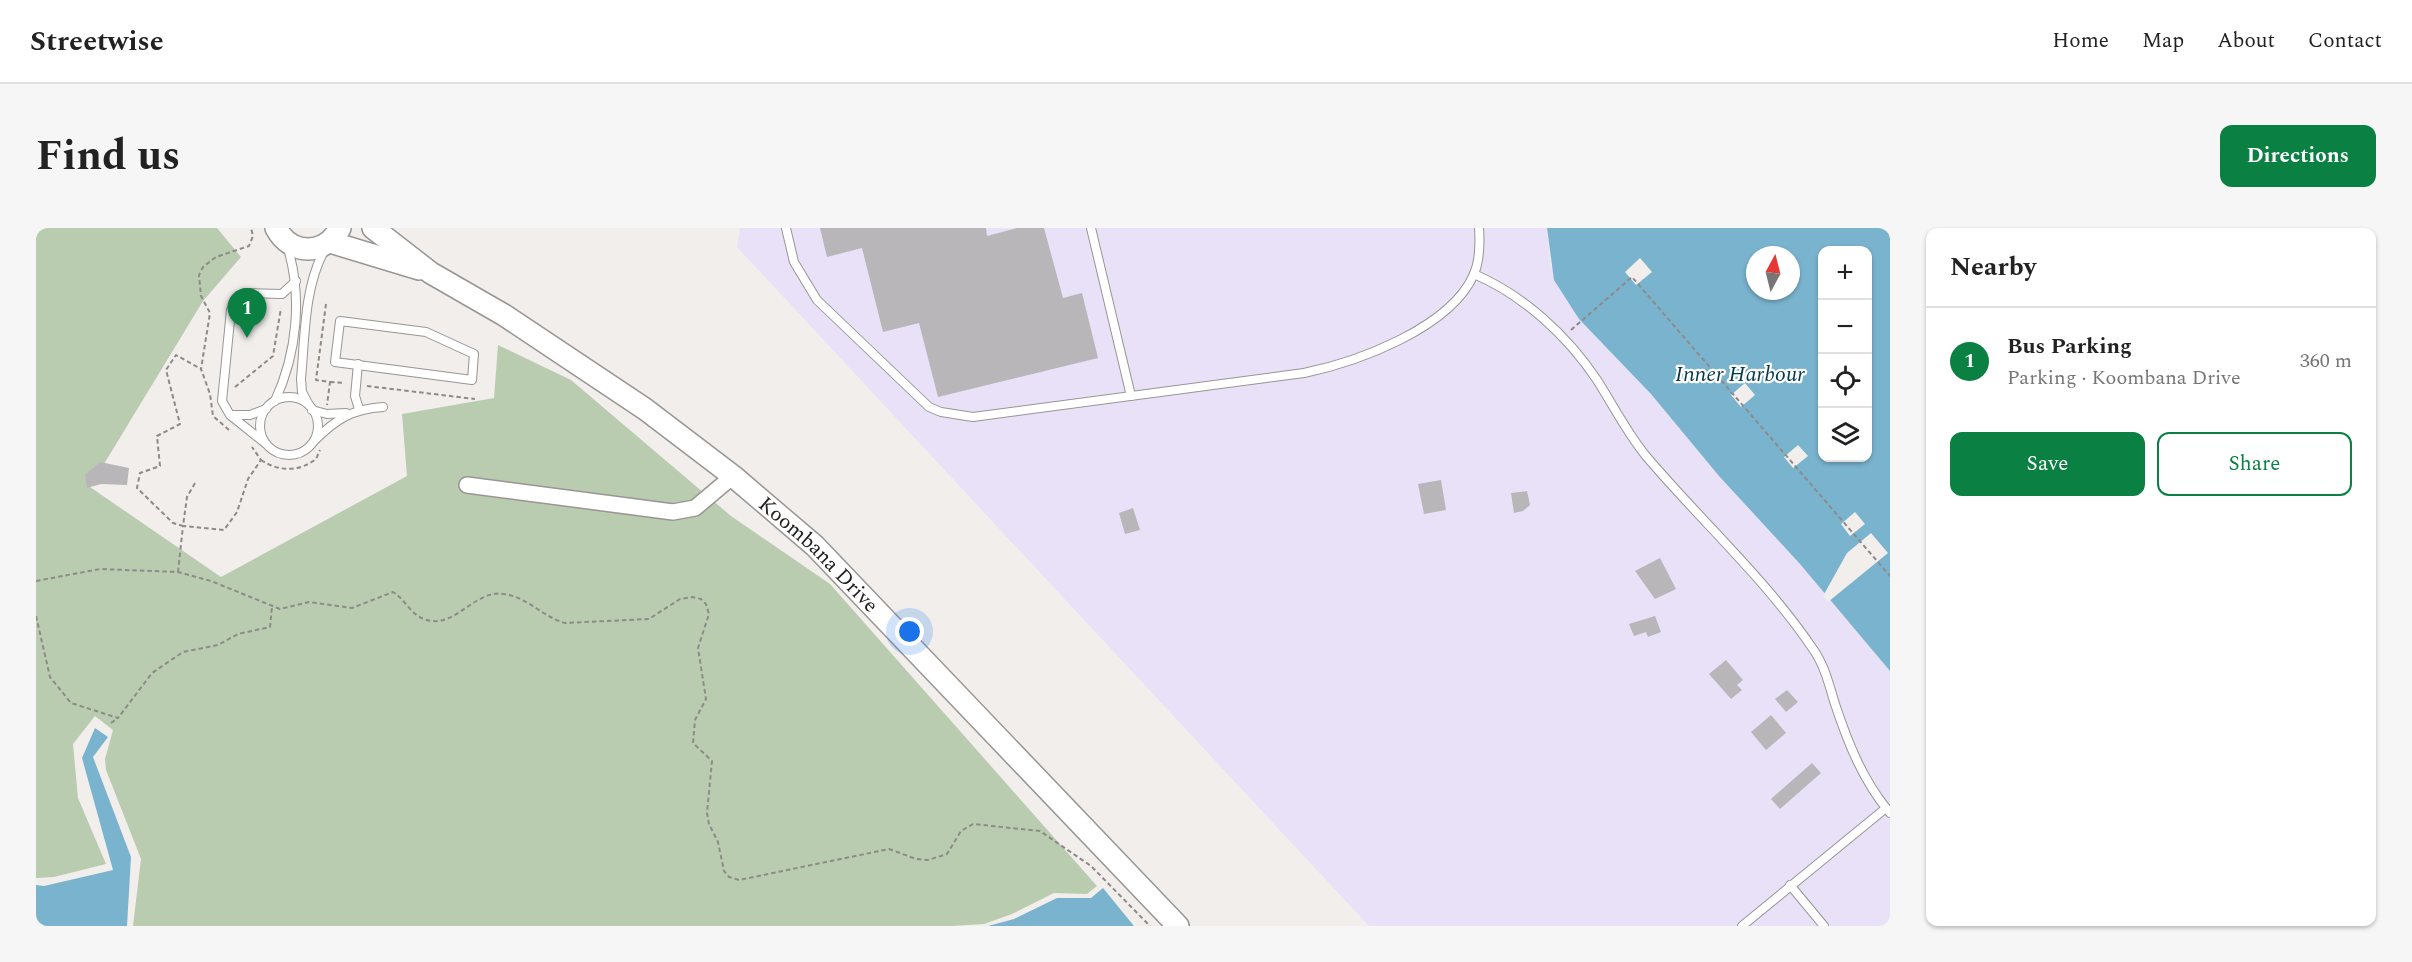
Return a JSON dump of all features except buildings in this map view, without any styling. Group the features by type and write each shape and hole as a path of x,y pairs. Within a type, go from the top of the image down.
{"main road":[{"name":"Koombana Drive","path":"373,228 431,273 504,315 645,410 733,476 815,546 1178,926"},
{"path":"278,234 293,246 310,250 333,238"},
{"name":"Koombana Drive","path":"333,238 431,273"}],"street":[{"path":"467,485 673,512 701,504 733,476"}],"lane":[{"path":"786,228 794,262 817,300 929,406 948,414 973,417 1340,366 1372,354 1436,317 1454,303 1474,274 1478,261 1479,228"},
{"path":"1091,228 1131,396"},
{"path":"230,415 250,415 266,409 274,401 290,363 296,281 278,234"},
{"path":"317,444 318,426 302,392 301,379 309,302 317,264 333,238"},
{"path":"1474,274 1504,288 1526,305 1575,351 1645,454 1754,573 1814,649 1829,682 1853,754 1863,776 1888,810 1790,885 1742,926"},
{"path":"296,281 282,294 245,293 231,310 221,386 223,405 230,415 277,453 292,455 317,444 349,413 358,409 383,407"},
{"path":"340,321 426,332 474,354 472,380 358,364 335,362 340,321"},
{"path":"358,364 355,396 358,409"},
{"path":"274,401 293,398 327,414 349,413"},
{"path":"265,443 260,426 266,409"},
{"path":"1790,885 1824,926"}],"path":[{"path":"251,228 253,236 249,246 216,257 203,267 199,275 201,296 210,313 201,369 176,355 166,370 180,424 157,436 160,466 140,473 137,488 173,523 224,530 237,512 248,479 254,470"},
{"path":"1572,328 1632,276 1890,576"},
{"path":"326,304 316,380 347,384"},
{"path":"233,390 238,382 273,356 281,308"},
{"path":"327,407 330,382"},
{"path":"364,386 476,399"},
{"path":"261,460 277,468 297,469 316,459 317,444"},
{"path":"178,572 187,497 195,483"},
{"path":"36,581 100,568 178,572 211,581 280,609 309,602 352,608 393,592 422,619 433,621 445,620 488,595 502,593 515,597 552,620 565,623 649,619 680,599 692,597 701,599 706,604 709,614 698,648 706,699 695,720 693,743 712,761 707,813 718,842 724,871 729,877 739,879 889,849 916,859 928,860 947,855 961,831 974,824 989,825 1040,831 1050,836 1091,866 1150,926"},
{"path":"111,723 118,718 152,673 183,651 218,645 238,634 270,627 272,607"},
{"path":"36,616 50,677 71,703 118,718"}],"shaded area":[{"path":"740,228 1547,228 1550,264 1579,319 1651,394 1719,476 1800,564 1890,671 1890,926 1369,926 737,247"}],"green space":[{"path":"36,228 217,228 241,257 203,301 90,487 221,577 407,476 402,414 494,398 498,345 571,380 731,516 830,584 1097,886 1087,894 1054,893 1012,914 984,924 952,926 133,926 141,859 106,770 105,759 113,730 95,716 73,744 78,798 106,864 54,877 36,878"}],"water":[{"name":"Inner Harbour","path":"1547,228 1890,228 1890,671 1800,564 1719,476 1651,394 1579,319 1554,280"},
{"path":"95,728 108,737 93,757 131,857 127,926 36,926 36,885 44,886 113,870 82,758"},
{"path":"1103,888 1134,926 988,926 1014,919 1057,898 1091,898"}],"pier":[{"path":"1640,258 1652,272 1636,285 1625,272"},
{"path":"1745,383 1755,395 1741,407 1731,395"},
{"path":"1798,445 1808,456 1793,468 1784,457"},
{"path":"1855,512 1865,524 1850,536 1841,524"},
{"path":"1871,533 1888,553 1828,602 1823,596 1847,553"}],"place":[{"name":"Bus Parking","path":"247,338"}]}
